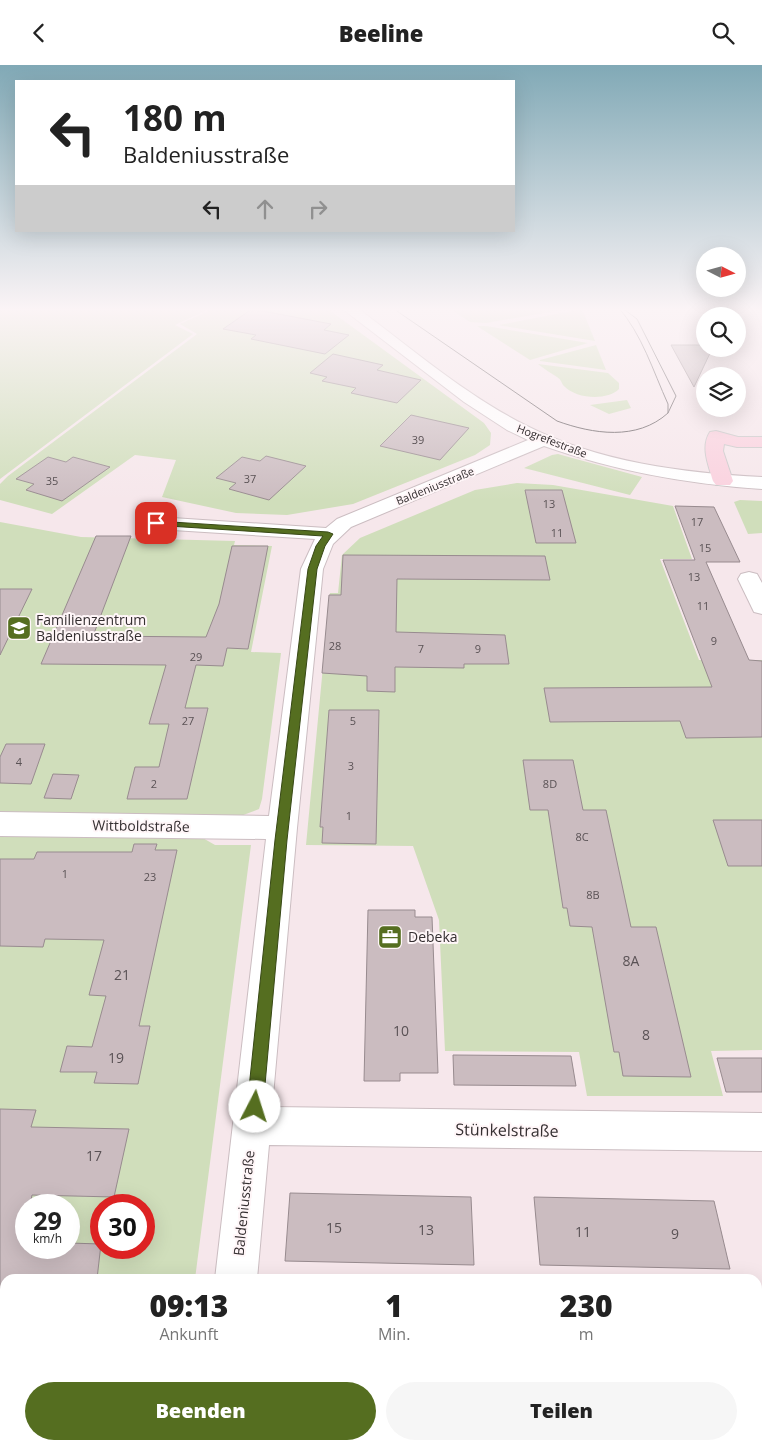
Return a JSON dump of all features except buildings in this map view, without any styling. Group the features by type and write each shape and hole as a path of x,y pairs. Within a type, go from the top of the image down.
{"main road":[{"path":"716,436 733,431 762,431"},
{"path":"716,436 737,442 762,442"},
{"path":"716,436 714,451 723,481"}],"street":[{"name":"Hogrefestraße","path":"435,372 514,427 544,440 612,463 659,473 723,481 762,483"},
{"name":"Baldeniusstraße","path":"237,1274 282,828 312,569 320,546 328,534 344,523 544,440"},
{"path":"156,523 328,534"},
{"path":"749,579 762,607"},
{"name":"Wittboldstraße","path":"0,824 282,828"},
{"name":"Stünkelstraße","path":"253,1126 762,1132"}],"green space":[{"path":"0,372 143,372 0,479"},
{"path":"147,372 414,372 484,423 491,433 490,445 475,455 353,504 287,515 236,513 162,497 176,460 135,455 52,514 0,500 0,484"},
{"path":"549,372 608,373 619,383 619,389 614,393 599,397 584,396 569,390 559,378"},
{"path":"627,400 631,408 609,414 590,405"},
{"path":"558,454 642,477 630,495 524,468"},
{"path":"517,483 553,485 673,506 692,559 660,559 699,660 762,660 762,1050 711,1051 723,1096 587,1096 579,1052 445,1051 439,920 413,846 306,845 330,593 338,593 342,555 360,538 475,490"},
{"path":"740,500 762,501 762,533 748,534 734,502"},
{"path":"0,522 81,537 235,541 234,545 272,546 251,652 281,653 262,799 259,809 238,817 0,813"},
{"path":"0,835 201,837 215,845 251,845 196,1274 0,1274"}],"tram line":[{"path":"485,372 557,421 571,426 600,432 629,431 643,428 656,422 668,413"},
{"path":"654,372 668,404 668,413"},
{"path":"664,372 676,396 668,413"}],"place":[{"name":"Familienzentrum Baldeniusstraße","path":"19,628"},
{"name":"Debeka","path":"390,937"}],"route":[{"path":"156,523 328,534 320,546 312,569 281,840 255,1107"}]}
